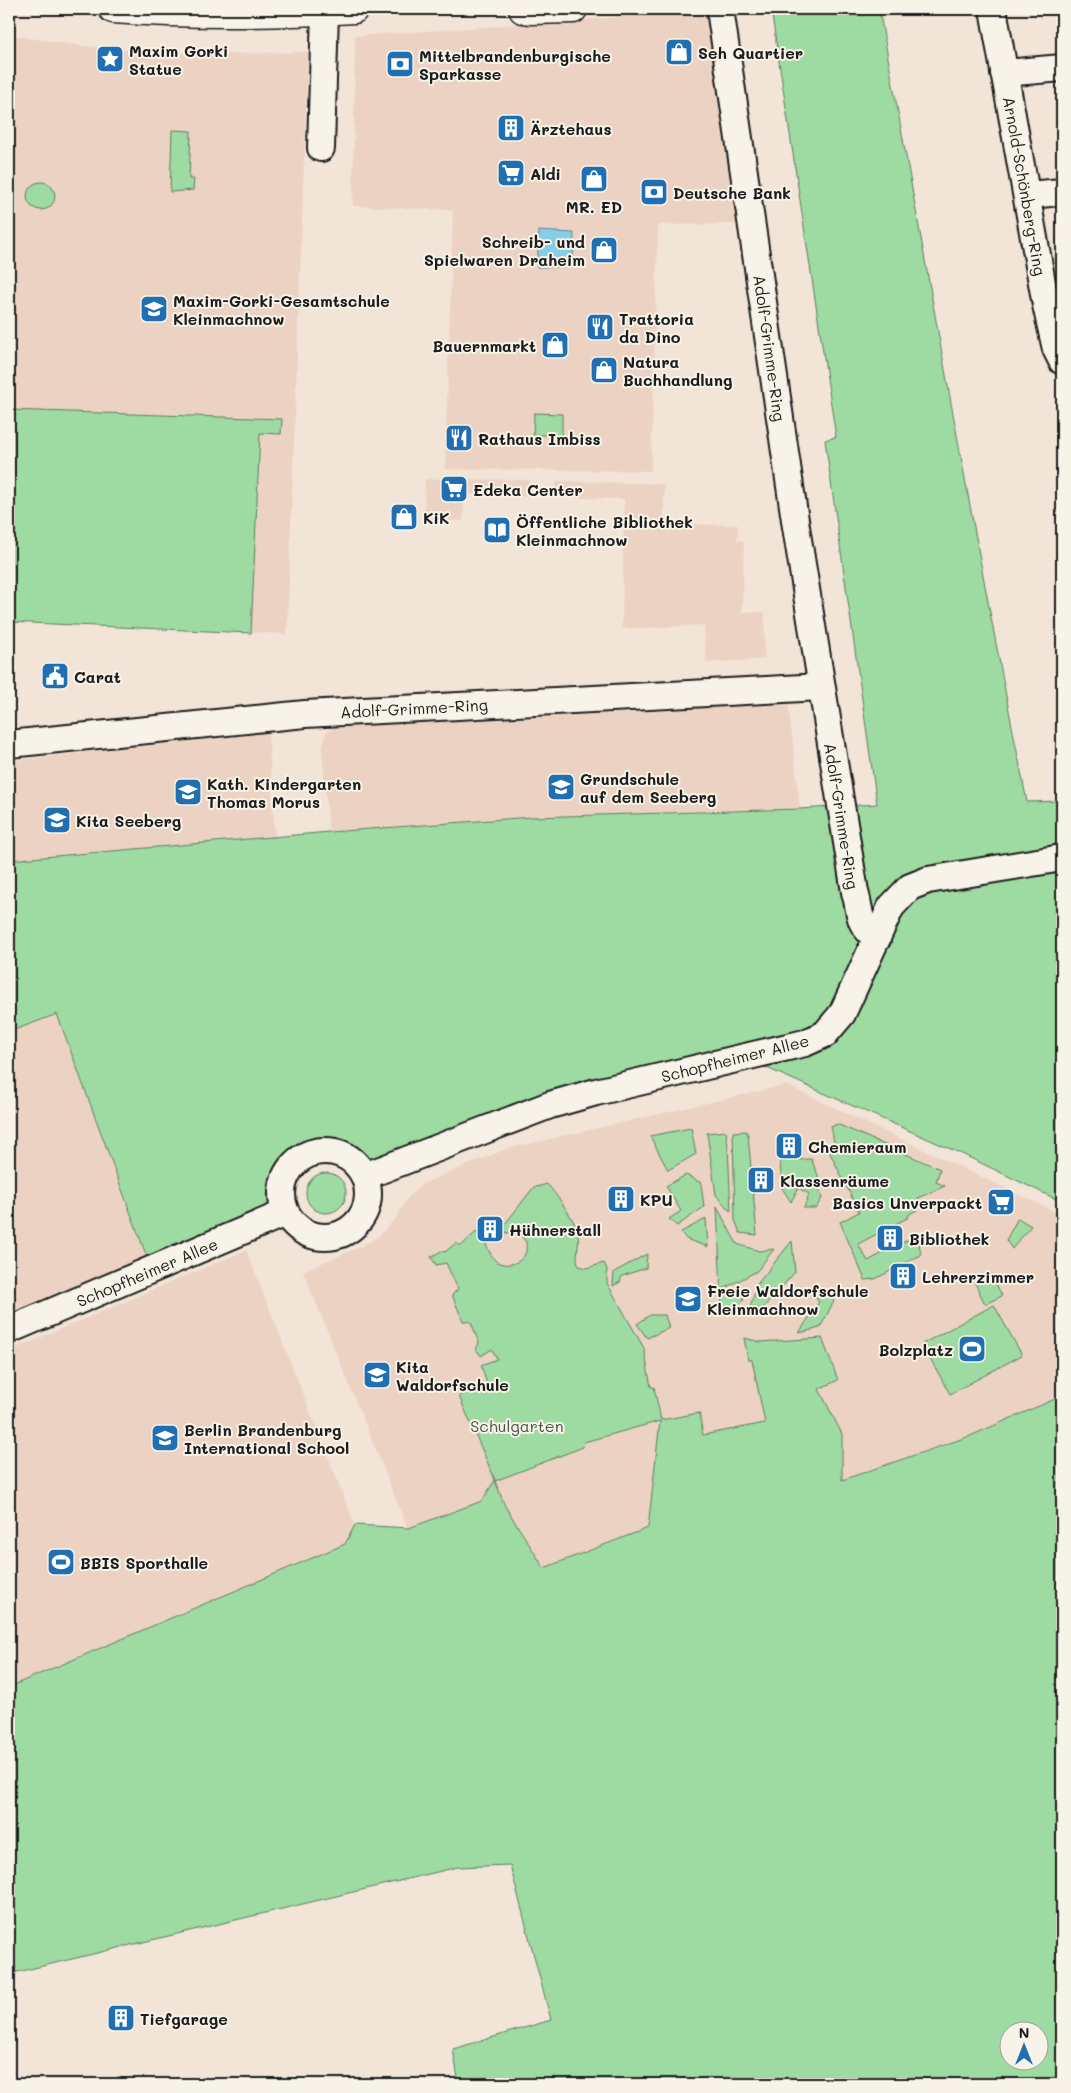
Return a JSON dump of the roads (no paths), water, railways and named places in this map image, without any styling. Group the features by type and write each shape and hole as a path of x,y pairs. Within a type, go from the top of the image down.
{"street":[{"path":"113,9 168,13 354,9"},
{"path":"523,9 573,9"},
{"name":"Adolf-Grimme-Ring","path":"720,9 821,687 860,916 864,928 877,939"},
{"name":"Arnold-Schönberg-Ring","path":"993,9 1028,195 1046,305 1056,349 1062,361"},
{"path":"321,148 326,11"},
{"path":"1004,73 1062,68"},
{"path":"1028,195 1062,192"},
{"name":"Adolf-Grimme-Ring","path":"9,744 305,714 821,687"},
{"name":"Schopfheimer Allee","path":"365,1176 550,1105 596,1092 805,1043 825,1034 842,1014 891,907 910,887 928,880 1062,858"},
{"path":"320,1151 333,1151 352,1160 365,1176 369,1190 367,1206 361,1219 350,1230 336,1237 321,1238 307,1234 294,1226 285,1213 282,1200 282,1186 286,1173 306,1155 320,1151"},
{"name":"Schopfheimer Allee","path":"9,1330 285,1213"}],"water":[{"path":"539,231 574,233 573,267 537,267"}],"place":[{"name":"Seh Quartier","path":"679,52"},
{"name":"Maxim Gorki Statue","path":"110,59"},
{"name":"Mittelbrandenburgische Sparkasse","path":"400,64"},
{"name":"Ärztehaus","path":"511,128"},
{"name":"Aldi","path":"511,173"},
{"name":"MR. ED","path":"594,179"},
{"name":"Deutsche Bank","path":"654,192"},
{"name":"Schreib- und Spielwaren Draheim","path":"604,250"},
{"name":"Maxim-Gorki-Gesamtschule Kleinmachnow","path":"154,309"},
{"name":"Trattoria da Dino","path":"600,327"},
{"name":"Bauernmarkt","path":"555,345"},
{"name":"Natura Buchhandlung","path":"604,370"},
{"name":"Rathaus Imbiss","path":"459,438"},
{"name":"Edeka Center","path":"454,489"},
{"name":"KiK","path":"404,517"},
{"name":"Öffentliche Bibliothek Kleinmachnow","path":"497,530"},
{"name":"Carat","path":"55,676"},
{"name":"Grundschule auf dem Seeberg","path":"561,787"},
{"name":"Kath. Kindergarten Thomas Morus","path":"188,792"},
{"name":"Kita Seeberg","path":"57,820"},
{"name":"Chemieraum","path":"789,1146"},
{"name":"Klassenräume","path":"761,1180"},
{"name":"KPU","path":"621,1199"},
{"name":"Basics Unverpackt","path":"1001,1202"},
{"name":"Hühnerstall","path":"490,1229"},
{"name":"Bibliothek","path":"890,1238"},
{"name":"Lehrerzimmer","path":"903,1276"},
{"name":"Freie Waldorfschule Kleinmachnow","path":"688,1299"},
{"name":"Bolzplatz","path":"972,1349"},
{"name":"Kita Waldorfschule","path":"377,1375"},
{"name":"Berlin Brandenburg International School","path":"165,1438"},
{"name":"BBIS Sporthalle","path":"61,1562"},
{"name":"Tiefgarage","path":"121,2018"}],"park label":[{"name":"Schulgarten","path":"517,1425"}]}
